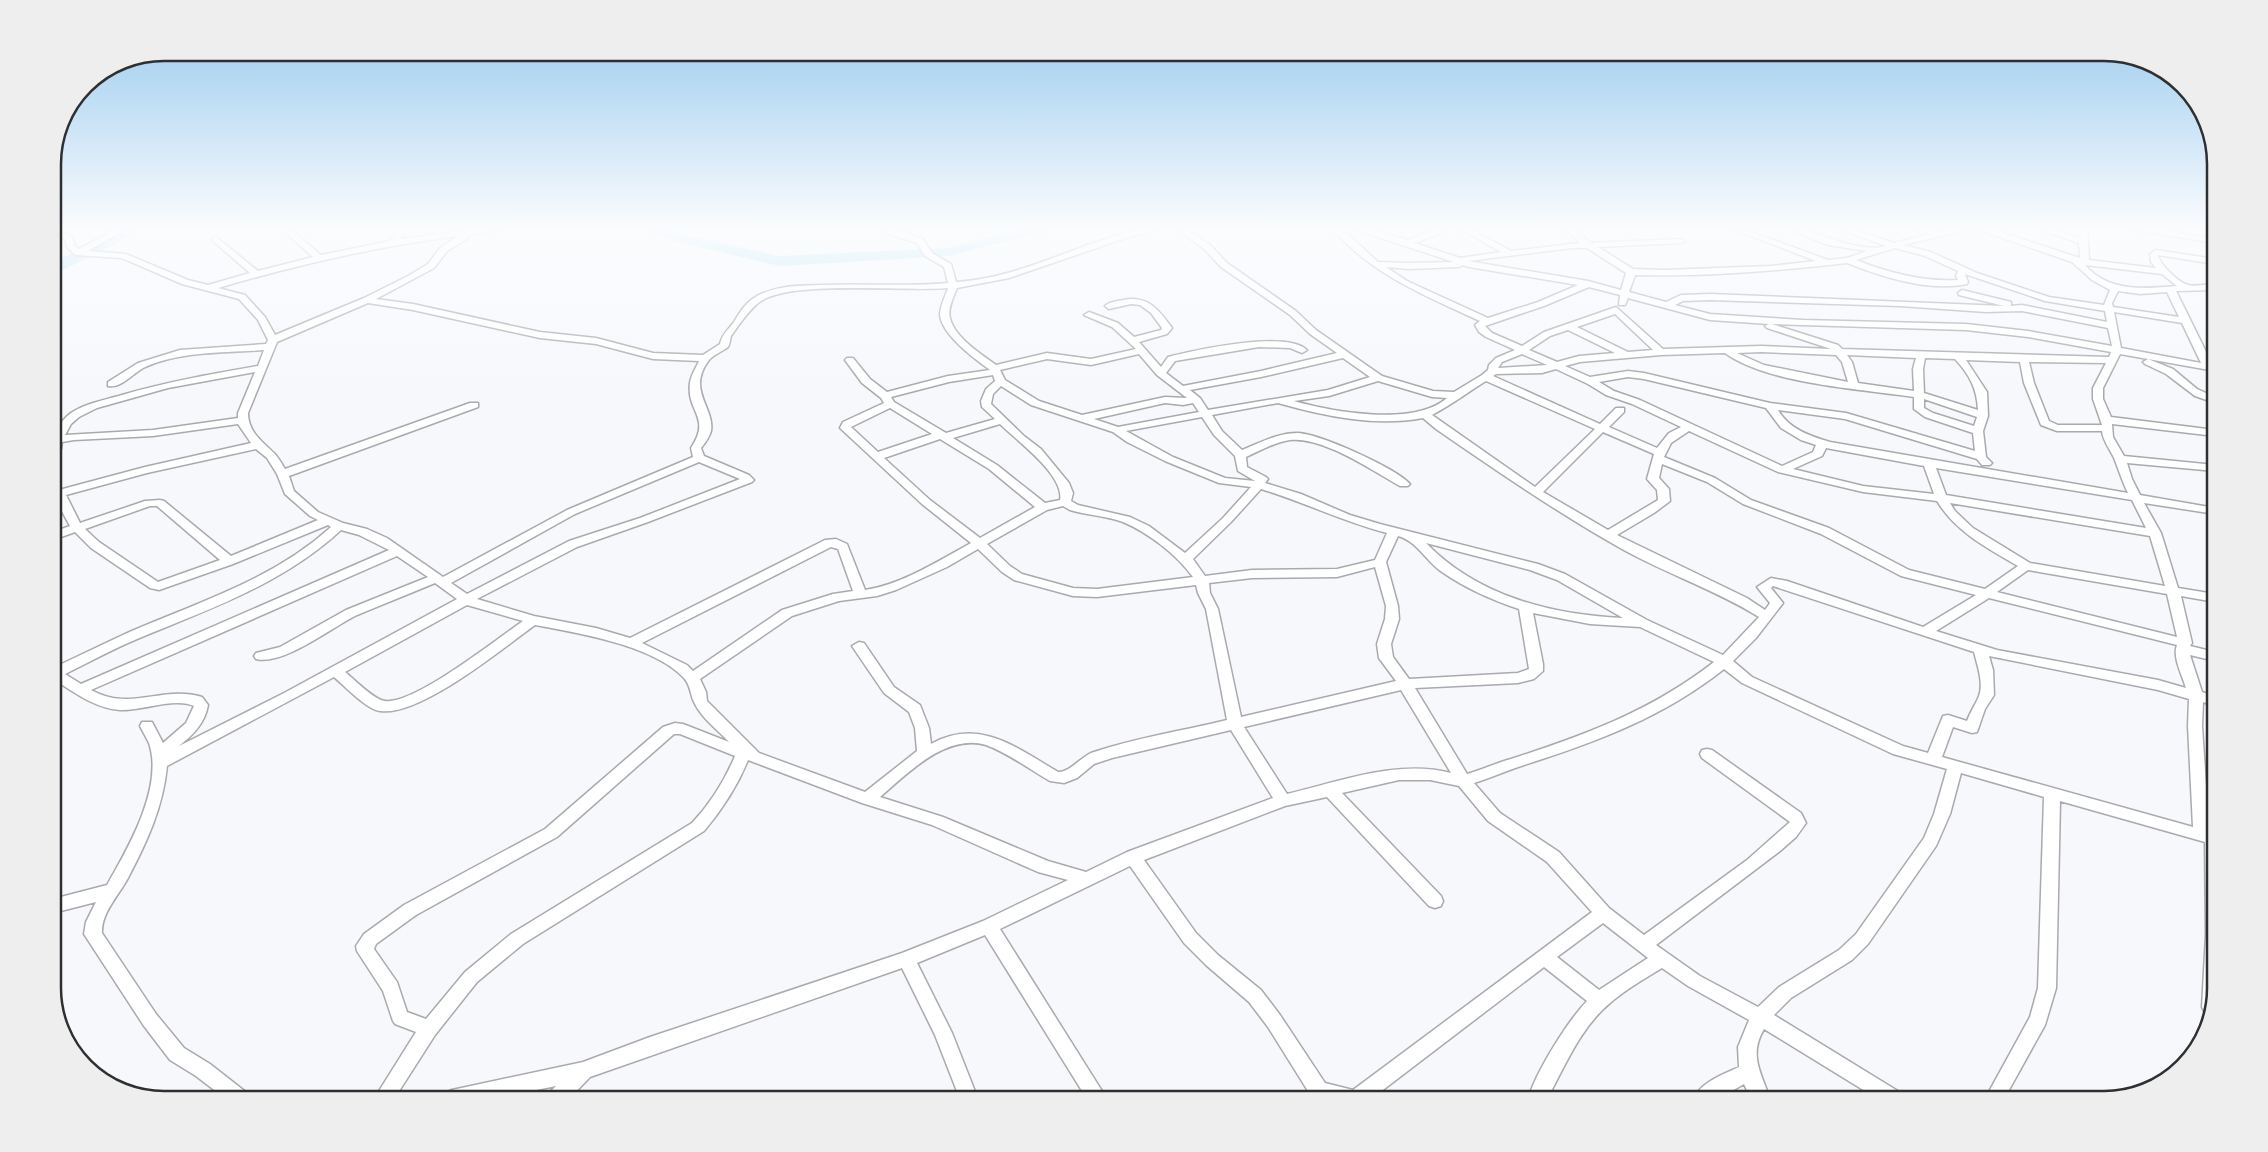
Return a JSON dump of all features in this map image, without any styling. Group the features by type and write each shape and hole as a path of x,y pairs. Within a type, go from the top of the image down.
{"street":[{"path":"182,281 242,297 262,319 271,343 243,413 243,420 258,445 271,456 283,474 289,492 314,514 333,524 371,534 466,600 533,620 596,632 631,643 682,668 692,678 699,692 700,702 706,710 748,755"},
{"path":"208,288 233,281"},
{"path":"112,384 141,365 180,353 271,343 405,281"},
{"path":"952,281 953,286 944,310 945,318 968,350 1035,403 1117,430 1131,440 1195,471 1223,481 1259,485 1298,496 1346,517 1394,532 1534,566 1561,577 1642,623 1725,662 1747,680 1898,750 2207,836"},
{"path":"367,300 413,307 540,335 596,341 653,356 705,358 725,345 726,336 732,331 749,306 780,290 850,286 920,288 953,286 981,281"},
{"path":"1247,281 1293,313 1314,332 1378,378 1432,394 1456,395"},
{"path":"1401,281 1411,287 1434,295 1487,321"},
{"path":"1569,281 1588,284 1624,296 1710,317 1789,322 1947,325 2028,334 2114,355"},
{"path":"1490,374 1494,365 1499,360 1521,351 1547,334 1570,327 1594,316 1616,310 1624,296 1628,281"},
{"path":"1910,281 1965,287 1990,286 2014,289"},
{"path":"1962,281 1965,287 2022,308 2111,326"},
{"path":"1991,281 2048,299 2187,321"},
{"path":"2098,281 2115,289 2171,290 2185,286 2207,287"},
{"path":"2177,281 2185,286"},
{"path":"1588,284 1541,304 1487,321 1480,325 1482,330 1521,351 1592,382 1610,393 1636,402 1782,470 1863,489 1941,498 2155,533"},
{"path":"1961,308 1958,300 1965,287"},
{"path":"2115,289 2108,303 2114,355 2098,388 2102,411 2126,480 2155,533 2173,591 2183,646 2196,696 2195,726 2207,815"},
{"path":"2171,290 2203,357 2207,361"},
{"path":"1665,306 1681,298 1710,296 1900,303 1961,308 2022,308"},
{"path":"1110,306 1143,301 1147,303 1167,328 1164,332 1132,340"},
{"path":"1616,310 1661,352"},
{"path":"1089,315 1112,323 1132,340 1160,373 1196,400 1206,413 1210,423 1240,455 1242,469 1262,479 1259,485 1227,520 1186,559"},
{"path":"1748,320 1831,345 1841,353 1850,370 1854,385"},
{"path":"1789,322 1792,333"},
{"path":"1570,327 1627,355"},
{"path":"1302,350 1296,345 1265,343 1172,359 1143,354 1092,362 1047,356 996,374 948,379 888,400 847,424 845,428 926,502 979,542 1006,569 1018,577 1073,592 1097,593 1252,574 1337,573 1380,562"},
{"path":"1278,400 1321,412 1404,418 1425,414 1446,404 1456,395 1490,374 1535,371 1579,359 1661,352 1760,349 2024,359 2135,355 2207,365"},
{"path":"1727,350 1739,360 1753,365 1815,379 1918,395 1983,416"},
{"path":"1181,389 1262,374 1346,354"},
{"path":"2135,355 2175,375 2187,387 2207,397"},
{"path":"1921,356 1918,369 1919,409 1924,413 1978,431"},
{"path":"1957,356 1967,366 1982,392 1983,416 1978,431 1981,457 1994,474"},
{"path":"698,458 696,448 707,431 694,386 705,358"},
{"path":"1160,373 1168,366 1172,359"},
{"path":"2024,359 2028,383 2045,424 2053,428 2063,429 2106,424 2207,432"},
{"path":"850,360 866,380 888,400 993,467 1043,507"},
{"path":"61,433 75,415 93,406 167,384 261,368"},
{"path":"1535,371 1592,382 1621,375 1644,376 1770,406 1846,416 1889,427 1981,457"},
{"path":"996,374 993,386 985,401 986,405 1020,438 1037,450 1066,485 1065,502"},
{"path":"1490,374 1527,397 1601,428 1712,480 1747,502 1825,531 1853,544 1894,569 2207,654"},
{"path":"1117,430 1278,400 1329,393 1378,378"},
{"path":"1610,393 1620,410"},
{"path":"1432,394 1446,404"},
{"path":"1081,418 1165,400 1183,402 1196,400"},
{"path":"1536,493 1620,410 1636,402"},
{"path":"283,474 426,424 474,405"},
{"path":"1770,406 1776,418 1788,429 1822,444 1929,464 2207,510"},
{"path":"1425,414 1440,427 1536,493 1609,534 1628,548 1742,601 1767,617"},
{"path":"61,442 94,435 185,430 243,420"},
{"path":"876,457 1003,420"},
{"path":"61,422 68,422"},
{"path":"1609,534 1664,501 1663,488 1653,479 1659,456 1668,439 1675,432 1689,427"},
{"path":"1240,455 1288,437 1300,436 1333,446 1404,484"},
{"path":"1782,470 1818,454 1822,444"},
{"path":"61,491 258,445"},
{"path":"160,758 335,671 572,544 644,520 748,480 745,477 698,458 571,512 439,580 352,613 284,651 261,656"},
{"path":"2120,460 2207,467"},
{"path":"1929,464 1941,498 1950,513 1970,531 2026,566 2207,597"},
{"path":"61,500 78,528 95,545 154,585 166,585 333,524"},
{"path":"61,533 149,502 160,503 229,561"},
{"path":"692,678 787,613 838,597 877,592 915,578 1043,507 1065,502 1074,508 1126,519 1145,529 1186,559 1202,581 1204,593 1212,609 1235,725 1283,801"},
{"path":"61,671 121,641 244,590 268,578 316,547 333,524"},
{"path":"1394,532 1380,562 1392,606 1392,619 1384,644 1386,658 1405,684 1463,780 1494,817 1553,858 1603,913 1662,959 1694,981 1759,1016 1880,1091"},
{"path":"1413,537 1446,568 1474,584 1525,606 1590,620 1642,623"},
{"path":"631,643 829,543 836,542 843,547 861,595"},
{"path":"81,689 398,551"},
{"path":"1924,632 1986,594 2026,566"},
{"path":"1777,603 1762,587 1771,582 1783,584 1980,649 2158,684 2207,699"},
{"path":"1742,601 1777,603"},
{"path":"491,1091 583,1070 906,959 988,926 1134,857 1283,801 1399,774 1418,773 1463,780 1580,743 1645,716 1679,697 1725,662 1767,617 1777,603"},
{"path":"867,799 925,754 954,739 972,738 989,740 1055,777 1062,778 1068,777 1087,762 1109,753 1405,684 1529,676 1536,671 1536,664 1525,606"},
{"path":"335,671 380,706 391,707 406,702 450,678 533,620"},
{"path":"859,646 889,690 915,709 922,728 925,754"},
{"path":"1933,760 1948,720 1972,728 1978,709 1987,695 1986,670 1980,649"},
{"path":"61,678 106,702 116,704 180,698 197,700 201,705 201,711 193,724 160,758"},
{"path":"147,726 155,736 160,758 148,822 113,890 95,918 92,925 92,934 150,1020 176,1054 203,1070 229,1091"},
{"path":"429,1029 401,1018 398,1014 391,987 366,951 365,946 370,938 410,910 551,833 670,729 683,729 867,799 938,821 1044,867 1087,879"},
{"path":"1644,944 1796,830 1798,824 1795,817 1707,754"},
{"path":"389,1091 429,1029 472,977 507,946 698,827 708,816 748,755"},
{"path":"1757,1091 1748,1072 1747,1045 1759,1016 1800,981 1840,959 1858,944 1931,841 1955,766"},
{"path":"1329,789 1435,901"},
{"path":"1999,1091 2039,1019 2047,988 2052,792"},
{"path":"1134,857 1190,938 1212,960 1255,996 1318,1091"},
{"path":"61,904 113,890"},
{"path":"1368,1091 1603,913"},
{"path":"988,926 1092,1091"},
{"path":"1544,957 1599,1000"},
{"path":"906,959 943,1033 966,1091"},
{"path":"1542,1091 1570,1036 1582,1018 1599,1000 1662,959"},
{"path":"564,1091 583,1070"},
{"path":"1714,1091 1748,1072"}]}
